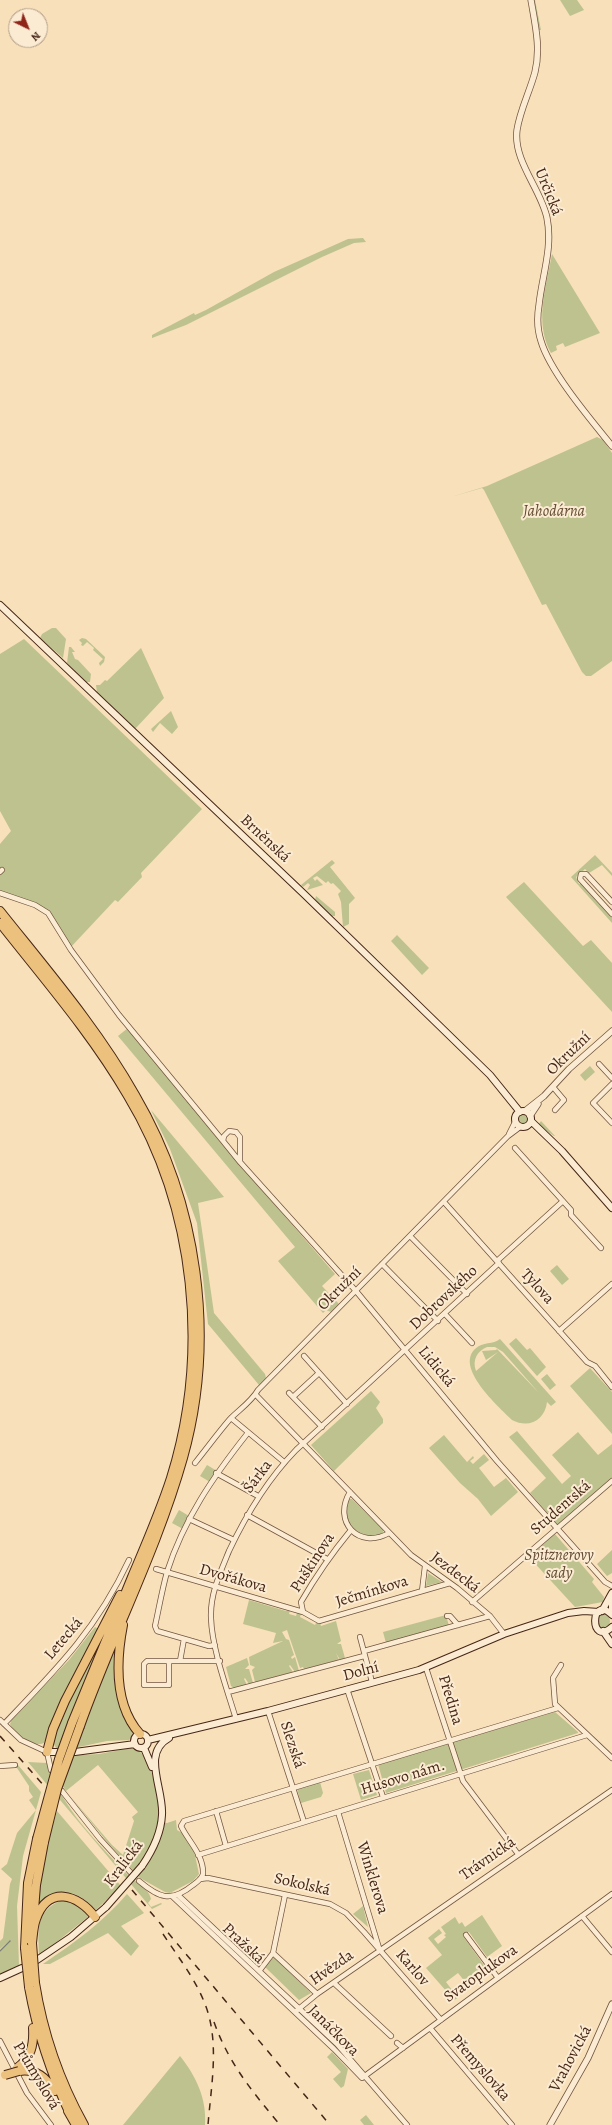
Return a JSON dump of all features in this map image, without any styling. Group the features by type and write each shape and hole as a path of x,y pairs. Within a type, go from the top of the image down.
{"highway":[{"path":"0,911 106,1049 136,1096 152,1127 180,1194 192,1250 198,1299 199,1327 195,1404 188,1438 175,1485 129,1601 57,1765 41,1841 28,1883 33,2045 27,2059 18,2069 2,2076"},
{"path":"0,923 97,1048 129,1098 149,1136 168,1184 186,1254 191,1298 192,1351 186,1412 171,1477 76,1724"},
{"path":"47,1752 53,1729 75,1681 136,1569"},
{"path":"129,1601 119,1650 119,1682 128,1713 140,1734"},
{"path":"29,1946 38,1915 46,1904 55,1898 67,1897 79,1901 95,1917"},
{"path":"32,1985 55,2062 84,2125"},
{"path":"32,2006 40,2041 71,2116"},
{"path":"18,2069 30,2071 44,2077 76,2125"}],"main road":[{"name":"Brněnská","path":"0,605 311,901 492,1077 520,1112 532,1121"},
{"path":"520,1112 515,1122 524,1127 540,1131"},
{"path":"524,1127 532,1121 540,1131 562,1151 612,1208"},
{"path":"594,1620 612,1593"},
{"path":"600,1611 612,1614 612,1600"},
{"name":"Dolní","path":"148,1740 268,1711 426,1668 504,1634 574,1612 600,1611"},
{"path":"574,1612 588,1616 594,1620 596,1627 603,1631 612,1644"},
{"path":"603,1631 612,1630"},
{"path":"135,1744 136,1737 140,1734 145,1735 148,1740 148,1744 144,1748"},
{"name":"Kralická","path":"37,1960 71,1937 106,1907 142,1866 154,1848 160,1831 162,1810 154,1760 155,1752 161,1742 175,1734"},
{"path":"75,1752 135,1744 138,1747 144,1748"},
{"path":"144,1748 158,1786"},
{"path":"47,1752 57,1752"},
{"path":"0,1978 22,1968"},
{"path":"0,1982 10,1974"}],"street":[{"name":"Určická","path":"530,0 537,33 537,59 517,131 521,159 543,205 548,226 549,250 538,312 539,334 544,349 553,367 612,446"},
{"path":"612,902 585,873 580,876 580,879 612,914"},
{"name":"Lidická","path":"0,893 34,905 48,913 71,950 119,1015 240,1162 356,1291 497,1461 605,1582 612,1586"},
{"name":"Okružní","path":"520,1112 544,1096 612,1031"},
{"path":"599,1064 612,1078"},
{"path":"612,1084 593,1103 612,1123"},
{"path":"553,1087 564,1100 555,1110"},
{"name":"Okružní","path":"532,1121 544,1096"},
{"name":"Okružní","path":"508,1136 515,1122"},
{"name":"Okružní","path":"195,1463 231,1418 256,1395 258,1390 508,1136 524,1127"},
{"path":"223,1141 225,1134 229,1131 235,1131 239,1134 241,1142 240,1162"},
{"path":"516,1148 571,1210 571,1215 601,1248"},
{"name":"Dobrovského","path":"406,1351 563,1201"},
{"name":"Tylova","path":"444,1202 587,1362 595,1366 612,1387"},
{"path":"410,1236 467,1294"},
{"path":"382,1264 438,1321"},
{"path":"559,1331 612,1284"},
{"path":"445,1314 472,1343"},
{"name":"Šárka","path":"236,1719 215,1645 211,1611 215,1587 234,1540 246,1515 258,1496 284,1462 406,1351"},
{"path":"304,1356 347,1404"},
{"path":"294,1397 319,1373"},
{"path":"289,1393 322,1427"},
{"name":"Jezdecká","path":"256,1395 415,1559 450,1583 490,1616 504,1634"},
{"path":"231,1418 247,1434 253,1435 284,1462"},
{"path":"215,1645 209,1646 157,1631 155,1626 167,1573 189,1519 216,1473 247,1434"},
{"path":"216,1473 258,1496"},
{"name":"Studentská","path":"472,1602 612,1481"},
{"path":"350,1492 343,1509 345,1521 351,1530 369,1538 383,1537 389,1533"},
{"path":"246,1515 327,1558"},
{"path":"189,1519 234,1540"},
{"name":"Puškinova","path":"303,1612 301,1602 327,1558 351,1530"},
{"name":"Letecká","path":"47,1752 24,1742 2,1722 78,1645 109,1600 129,1560"},
{"path":"422,1591 425,1566"},
{"name":"Dvořákova","path":"156,1569 303,1612"},
{"name":"Ječmínkova","path":"303,1612 317,1620 323,1621 450,1583"},
{"path":"447,1616 450,1616 458,1625"},
{"name":"Dolní","path":"228,1692 364,1654 490,1616"},
{"path":"360,1638 372,1682"},
{"path":"180,1661 184,1639"},
{"path":"170,1661 169,1685 144,1685 145,1662 170,1661 220,1661"},
{"path":"561,1665 553,1678 553,1700 558,1708 612,1758"},
{"name":"Předina","path":"426,1668 460,1775 469,1791 518,1854"},
{"path":"347,1689 383,1797"},
{"name":"Husovo nám.","path":"558,1708 292,1787 184,1821 181,1826 192,1841 198,1855 587,1735"},
{"name":"Slezská","path":"268,1711 304,1822"},
{"path":"47,1752 51,1770"},
{"path":"0,1766 15,1765"},
{"name":"Trávnická","path":"380,1951 612,1790"},
{"path":"62,1791 96,1834 132,1874"},
{"path":"216,1811 226,1846"},
{"name":"Winklerova","path":"338,1812 380,1951"},
{"path":"139,1881 157,1893 179,1896 200,1879 203,1872 198,1855"},
{"name":"Sokolská","path":"200,1879 208,1878 339,1908 351,1917 380,1951"},
{"name":"Svatoplukova","path":"364,2077 612,1894"},
{"path":"260,1970 273,1954 285,1895"},
{"name":"Pražská","path":"172,1896 295,2012"},
{"name":"Pražská","path":"179,1896 260,1970"},
{"path":"582,1916 612,1952"},
{"path":"466,1935 498,1978"},
{"name":"Hvězda","path":"295,2012 316,1994 380,1951"},
{"name":"Karlov","path":"380,1951 441,2020"},
{"path":"273,1954 316,1994"},
{"name":"Janáčkova","path":"260,1970 337,2044 407,2125"},
{"path":"334,1983 391,2036"},
{"name":"Vrahovická","path":"550,2125 588,2058 612,2004"},
{"name":"Janáčkova","path":"295,2012 311,2019"},
{"name":"Janáčkova","path":"295,2012 364,2077"},
{"name":"Přemyslovka","path":"430,2028 511,2124"},
{"name":"Průmyslová","path":"0,2041 27,2093 51,2125"},
{"path":"397,2043 403,2048"},
{"path":"334,2049 337,2044"}],"green space":[{"path":"533,0 535,0 541,30 539,30"},
{"path":"560,0 577,0 584,10 570,16"},
{"path":"363,238 366,242 354,243 322,257 186,325 152,338 152,335 194,313 195,315 206,310 274,272 348,239"},
{"path":"552,254 600,333 565,347 563,343 556,346 557,350 551,353 543,329 542,317"},
{"name":"Jahodárna","path":"597,437 603,440 612,453 612,661 591,676 586,676 582,672 546,604 542,605 484,490 482,488 451,497 487,486"},
{"path":"52,628 56,628 66,639 63,658 40,638 42,634"},
{"path":"82,638 86,639 105,657 104,662 100,666 99,663 103,659 87,642 83,646 81,645 82,643 79,640"},
{"path":"24,639 202,809 141,873 142,877 118,902 115,900 70,948 45,910 0,893 0,844 11,831 0,811 0,654"},
{"path":"69,647 71,647 75,652 72,652 75,659 78,660 91,674 90,682 86,682 67,663"},
{"path":"141,648 164,698 135,729 97,692 96,685 100,685 105,680 107,681"},
{"path":"171,711 178,727 172,734 160,723 153,732 151,729"},
{"path":"595,855 612,873 612,876 602,865 589,873 585,869 576,877 579,884 581,883 612,917 612,923 571,877"},
{"path":"332,860 335,863 330,867 355,898 349,904 349,924 343,927 341,902 338,894 341,891 333,883 331,884 328,881 326,883 317,876 313,878 315,881 317,879 323,885 307,890 310,885 308,883 303,887 301,885"},
{"path":"524,882 583,946 591,940 612,963 612,1012 506,897"},
{"path":"316,896 335,912 335,916 331,916 315,900"},
{"path":"397,935 429,968 422,975 391,941"},
{"path":"128,1028 236,1160 335,1274 322,1286 339,1304 331,1312 326,1310 323,1313 278,1261 295,1247 118,1036"},
{"path":"590,1066 595,1072 585,1081 580,1075"},
{"path":"151,1110 224,1197 198,1203 214,1313 265,1374 266,1378 259,1385 208,1324 197,1223 170,1149"},
{"path":"523,1114 528,1119 523,1124 518,1119"},
{"path":"541,1121 555,1136 538,1125"},
{"path":"557,1265 569,1279 562,1285 550,1271"},
{"path":"516,1338 527,1350 530,1348 546,1367 537,1376 509,1344"},
{"path":"500,1339 556,1402 551,1406 547,1402 543,1414 535,1421 524,1424 512,1420 489,1396 474,1376 470,1366 470,1357 475,1349 481,1345","holes":["487,1347 495,1347 503,1352 539,1393 497,1349 482,1351 486,1360 498,1352 476,1371 475,1360 478,1353"]},
{"path":"590,1368 612,1392 612,1434 570,1386"},
{"path":"547,1374 556,1385 550,1390 541,1379"},
{"path":"371,1391 380,1402 376,1408 383,1419 383,1423 334,1471 311,1445"},
{"path":"517,1431 562,1484 571,1476 552,1455 578,1432 598,1455 612,1444 612,1479 558,1525 530,1493 546,1478 509,1437"},
{"path":"444,1435 467,1462 473,1456 474,1458 470,1461 473,1464 484,1454 489,1460 479,1468 494,1487 506,1478 518,1492 491,1516 478,1499 460,1483 429,1448"},
{"path":"207,1465 217,1471 210,1482 200,1476"},
{"path":"348,1499 352,1499 383,1530 383,1534 365,1536 353,1529 349,1524 347,1517"},
{"path":"179,1510 189,1516 183,1529 172,1523"},
{"name":"Spitznerovy sady","path":"555,1534 594,1579 592,1582 604,1597 603,1602 575,1607 529,1557"},
{"path":"612,1550 612,1573 607,1576 597,1564"},
{"path":"428,1573 442,1582 426,1586"},
{"path":"249,1600 286,1611 290,1610 289,1614 296,1616 297,1613 301,1614 300,1617 315,1625 316,1623 320,1623 321,1626 336,1621 341,1641 337,1644 341,1644 345,1658 340,1660 336,1653 339,1660 304,1669 303,1667 300,1668 287,1630 282,1632 286,1639 289,1640 294,1655 291,1657 292,1659 295,1657 299,1671 295,1672 290,1665 289,1666 293,1672 255,1682 252,1670 255,1667 250,1665 249,1657 283,1641 273,1643 276,1633 243,1624"},
{"path":"603,1614 608,1616 610,1621 608,1626 603,1628 598,1626 596,1621 598,1616"},
{"path":"446,1615 449,1626 386,1643 383,1632"},
{"path":"95,1627 117,1641 115,1661 136,1734 129,1740 107,1741 74,1748 56,1748 48,1734 44,1743 40,1744 30,1742 20,1736 10,1724 12,1719 69,1660"},
{"path":"247,1658 249,1665 245,1669 249,1669 253,1683 249,1684 245,1678 244,1679 247,1685 234,1688 231,1686 226,1667"},
{"path":"555,1712 578,1733 386,1793 378,1764"},
{"path":"131,1748 138,1750 150,1767 154,1779 158,1803 158,1822 167,1823 176,1820 177,1830 184,1834 193,1846 199,1874 193,1881 170,1893 165,1892 140,1878 108,1843 70,1796 112,1845 123,1855 134,1821 132,1817 138,1812 98,1765 66,1791 60,1782 54,1762 64,1756 99,1754"},
{"path":"28,1762 47,1763 61,1794 92,1837 128,1875 148,1892 151,1899 148,1903 151,1907 161,1903 162,1904 152,1909"},
{"path":"15,1765 18,1765 41,1792 36,1810 29,1800 33,1797 29,1791 29,1786"},
{"path":"369,1770 377,1795 361,1800 353,1774"},
{"path":"320,1782 323,1793 321,1797 301,1803 297,1789"},
{"path":"36,1810 23,1856 17,1906 19,1966 0,1975 0,1952 10,1942 9,1941 0,1949 0,1941 3,1938 10,1884 12,1879 1,1869 7,1864 17,1833"},
{"path":"57,1811 121,1886 96,1910 81,1897 68,1892 53,1895 37,1905 44,1855"},
{"path":"127,1894 144,1913 121,1926 139,1946 131,1956 108,1933 50,1964 43,1964 88,1932"},
{"path":"62,1900 74,1903 81,1907 88,1917 39,1956 38,1938 40,1922 47,1910 53,1904"},
{"path":"363,1906 368,1927 353,1914"},
{"path":"482,1915 502,1946 487,1957 469,1932 463,1936 486,1968 468,1982 470,1988 458,1973 446,1982 458,1998 454,2000 426,1968 442,1955 428,1938 439,1929 442,1933 434,1939 438,1944 446,1937 444,1935 446,1934 441,1927 455,1917 459,1924 462,1922 465,1927"},
{"path":"274,1957 311,1993 299,2000 265,1967"},
{"path":"332,2052 348,2069 344,2086 341,2088 333,2079 341,2072 327,2057"},
{"path":"180,2056 191,2072 199,2088 204,2106 205,2125 123,2125"},
{"path":"366,2115 374,2125 364,2125 360,2120"}],"waterway":[{"path":"0,1951 10,1941"}],"railway":[{"path":"0,1736 46,1788"},
{"path":"132,1890 330,2125"},
{"path":"163,1934 186,1968 201,1994 210,2019 213,2064 208,2125"},
{"path":"214,2022 234,2064 251,2089 280,2125"}]}
